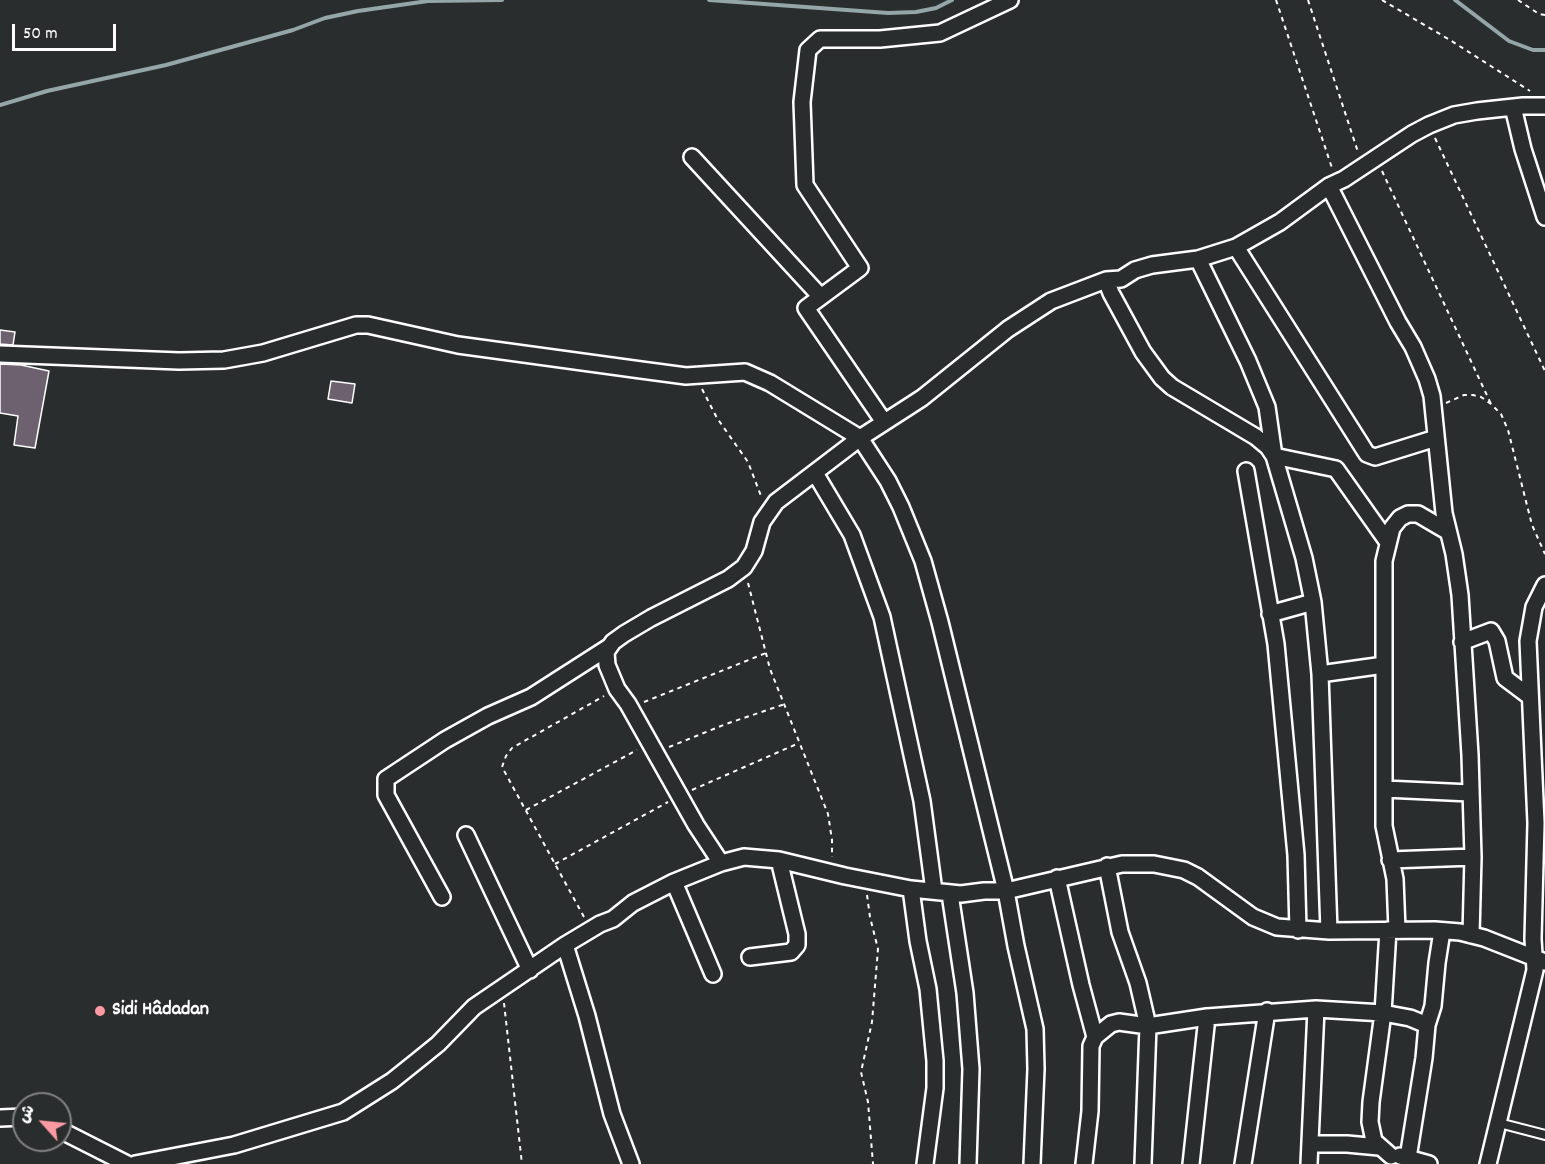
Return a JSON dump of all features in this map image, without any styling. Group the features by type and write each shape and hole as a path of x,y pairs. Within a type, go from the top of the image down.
{"street":[{"path":"884,422 806,308 861,268 805,185 802,102 808,50 819,39 880,39 940,33 1010,0"},
{"path":"442,897 386,795 386,779 445,740 488,716 531,697 651,618 728,579 750,560 762,522 784,495 860,438 922,398 1008,329 1051,301 1106,280 1120,279 1135,270 1198,259 1236,247 1280,222 1333,184 1429,125 1454,116 1513,107 1540,100"},
{"path":"1513,107 1523,149 1545,217"},
{"path":"692,157 821,297"},
{"path":"1333,184 1398,322 1413,347 1427,379 1433,410 1447,531 1454,554 1458,583 1470,755 1473,857 1471,935"},
{"path":"1236,247 1366,454 1375,458 1436,438"},
{"path":"1198,259 1248,361 1267,406 1274,456 1296,527 1313,602 1320,674 1329,931"},
{"path":"1106,280 1110,293 1143,352 1162,378 1172,387 1256,437 1268,447 1274,456 1336,469 1387,541"},
{"path":"0,354 179,361 224,360 263,352 356,325 368,325 458,345 686,376 739,371 753,374 860,438 888,481 923,561 1006,891 1035,1029 1036,1069 1032,1164"},
{"path":"1246,471 1276,644 1296,855 1298,930"},
{"path":"815,473 852,535 882,617 922,801 934,891"},
{"path":"1386,1156 1372,1136 1371,1102 1393,930 1395,879 1384,826 1384,561 1387,541 1395,523 1408,514 1418,514 1447,531"},
{"path":"1488,1164 1540,959 1528,641 1534,607 1545,585"},
{"path":"1270,614 1313,602"},
{"path":"1462,642 1491,631 1497,641 1505,678 1529,696"},
{"path":"609,647 606,652 606,665 616,689 630,707 705,841 721,863"},
{"path":"1320,674 1384,665"},
{"path":"1385,789 1470,793"},
{"path":"466,835 531,970"},
{"path":"135,1164 234,1145 343,1112 392,1081 417,1061 438,1044 474,1007 565,945 613,919 633,903 674,882 744,856 779,860 911,889 950,894 1006,891 1107,866 1138,863 1184,870 1211,885 1253,917 1277,927 1329,931 1442,931 1471,935 1540,959"},
{"path":"1390,860 1473,857"},
{"path":"750,957 791,952 797,945 797,934 779,860"},
{"path":"1107,866 1120,932 1138,983 1148,1026 1143,1164"},
{"path":"1057,878 1095,1037"},
{"path":"674,882 713,974"},
{"path":"911,889 927,989 934,1061 934,1088 925,1164"},
{"path":"950,894 965,993 971,1069 968,1164"},
{"path":"1408,1158 1427,1025 1433,1006 1442,931"},
{"path":"565,945 587,1016 612,1114 631,1164"},
{"path":"1084,1164 1090,1111 1091,1046 1095,1037 1110,1024 1119,1022 1148,1026 1207,1017 1316,1009 1383,1013 1410,1018 1427,1025"},
{"path":"1309,1164 1316,1009"},
{"path":"1243,1164 1267,1011"},
{"path":"1191,1164 1207,1017"},
{"path":"72,1136 127,1164"},
{"path":"1311,1144 1347,1144 1386,1156 1408,1158 1428,1164"}],"lane":[{"path":"1500,1123 1545,1135"}],"path":[{"path":"1276,0 1333,184"},
{"path":"1308,0 1362,166"},
{"path":"1382,0 1450,40 1540,100"},
{"path":"1518,0 1539,14 1545,15"},
{"path":"1429,125 1545,371"},
{"path":"1376,158 1491,404"},
{"path":"704,375 701,383 703,393 717,418 748,462 768,513"},
{"path":"1433,410 1464,396 1481,398 1501,414 1508,430 1532,525 1545,554"},
{"path":"744,566 770,669 828,814 832,840 830,872"},
{"path":"630,707 766,653"},
{"path":"591,929 502,767 506,756 513,748 616,689"},
{"path":"526,810 653,747 785,704"},
{"path":"554,864 680,795 799,742"},
{"path":"866,880 870,917 878,949 872,1022 861,1072 868,1102 873,1164"},
{"path":"503,988 522,1164"}],"building":[{"path":"0,330 15,332 13,345 0,344"},
{"path":"0,364 21,365 49,371 35,448 14,445 18,416 0,413"},
{"path":"331,381 355,384 352,403 328,399"}],"waterway":[{"path":"0,105 47,91 166,65 293,30 325,18 358,11 428,1 502,0"},
{"path":"709,0 888,13 916,12 936,8 952,0"},
{"path":"1455,0 1509,41 1533,50 1545,50"}],"place":[{"name":"Sidi Hâdadan","path":"100,1011"}]}
